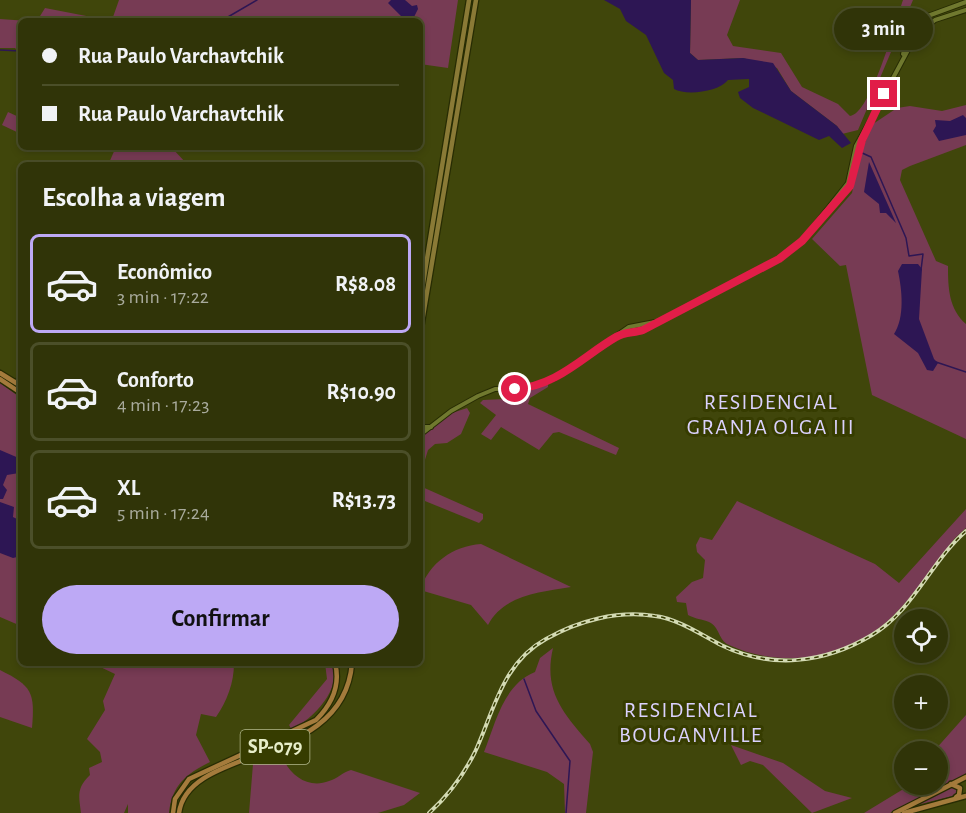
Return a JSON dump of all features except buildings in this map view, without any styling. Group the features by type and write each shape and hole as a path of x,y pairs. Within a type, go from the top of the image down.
{"main road":[{"path":"423,286 469,0"},
{"path":"423,317 476,0"},
{"path":"427,265 431,272"},
{"path":"0,373 18,383"},
{"path":"0,379 18,391"},
{"name":"SP-079","path":"173,813 179,791 189,779 316,720 331,702 335,691 335,666"},
{"name":"SP-079","path":"179,813 187,790 203,778 299,737 320,725 344,694 350,680 352,666"},
{"path":"895,813 966,777"},
{"path":"942,802 959,795 958,785 950,784"},
{"path":"904,813 966,796"}],"street":[{"path":"898,69 910,33 925,17 966,2"},
{"path":"423,433 451,411 495,389 526,388 554,379 618,335 640,331 779,259 802,241 850,186 857,152 870,121 915,37 935,20 966,10"},
{"path":"910,33 915,31 915,37"},
{"path":"824,216 848,183 859,137 870,121"},
{"path":"843,195 848,185"},
{"path":"423,427 432,427"}],"shaded area":[{"path":"119,0 458,0 448,68 423,64 423,18 111,18"},
{"path":"391,0 405,0 412,6 417,5 418,9 414,17 402,17 388,3"},
{"path":"604,0 691,0 690,53 698,60 743,58 773,63 791,91 837,126 851,143 842,148 829,136 819,140 753,108 740,98 738,92 749,87 749,79 728,80 724,84 702,92 674,89 673,80 664,73 646,35 626,21 620,9"},
{"path":"691,0 740,0 727,35 733,46 781,53 802,87 838,104 850,116 858,111 874,84 903,0 913,0 858,130 842,134 837,126 791,91 777,68 743,58 698,60 690,53"},
{"path":"45,8 97,18 39,18"},
{"path":"0,19 18,20 18,51 15,48 0,48"},
{"path":"966,105 966,145 902,170 900,180 936,261 948,266 949,291 953,305 966,324 966,439 872,395 846,265 840,266 812,239 852,193 860,154 873,124 897,108 910,106 942,111"},
{"path":"8,112 18,117 18,133 2,125"},
{"path":"963,115 966,118 966,135 939,141 933,131 936,126 935,120 950,121"},
{"path":"115,150 174,150 185,162 109,162"},
{"path":"869,162 896,223 886,213 880,213 879,204 864,192"},
{"path":"902,264 918,264 922,269 919,319 934,359 938,363 933,371 927,370 918,353 894,334 901,312 898,271"},
{"path":"0,383 18,396 18,625 0,617"},
{"path":"548,384 548,387 530,398 528,404 619,448 616,455 559,432 553,433 539,450 501,427 491,440 481,434 496,415 480,403 483,400 505,399 510,396 502,390 534,389"},
{"path":"467,408 470,413 461,434 447,443 435,444 428,450 423,466 423,434 452,413"},
{"path":"0,450 18,458 18,473 7,475 3,485 7,490 3,499 0,499"},
{"path":"423,487 483,514 483,519 479,523 423,500"},
{"path":"737,501 875,564 899,583 966,509 966,528 955,538 909,599 900,609 894,609 892,617 856,643 815,656 771,657 750,653 725,643 713,624 688,615 686,603 677,602 676,597 692,582 703,578 705,560 697,552 696,545 700,537 712,540"},
{"path":"0,502 14,507 13,517 18,520 18,557 13,558 0,553"},
{"path":"481,544 571,587 536,593 513,601 503,607 488,625 471,605 423,591 424,580 436,564 452,552"},
{"path":"553,648 551,677 553,689 564,711 590,744 593,752 586,813 565,813 564,784 547,772 484,752 508,695 524,678 535,672 540,658"},
{"path":"98,666 234,666 229,692 216,717 201,714 196,735 210,762 187,776 177,788 169,813 128,813 128,804 124,813 81,813 79,797 82,784 90,775 89,768 102,762 100,752 87,739 105,710 103,701 115,674"},
{"path":"325,666 333,666 333,683 324,702 309,718 292,730 289,725 327,679"},
{"path":"0,670 19,681 29,692 33,706 32,728 0,717"},
{"path":"966,715 966,774 948,783 948,741 943,741"},
{"path":"731,745 783,763 825,791 852,798 812,813 763,765 750,761 741,765"},
{"path":"281,753 293,773 306,781 321,783 351,770 420,793 404,805 378,813 249,813 253,764"},
{"path":"948,787 957,787 956,795 897,813 932,795 948,795"},
{"path":"894,795 925,795 890,813 864,813"}],"waterway":[{"path":"226,18 257,0"},
{"path":"0,50 18,51"},
{"path":"860,152 871,157 906,238 909,256 923,254 921,270"},
{"path":"936,362 966,372"},
{"path":"524,679 536,711 570,761 566,813"}],"railway":[{"path":"429,813 455,785 466,769 509,674 531,649 546,639 598,618 641,615 672,620 721,645 760,658 798,660 817,657 854,644 886,625 911,599 942,557 966,531"}],"district":[{"name":"RESIDENCIAL GRANJA OLGA III","path":"771,414"},
{"name":"RESIDENCIAL BOUGANVILLE","path":"691,722"}],"route":[{"path":"515,389 540,385 554,379 618,335 643,330 790,252 849,188 857,152 884,94"}]}
